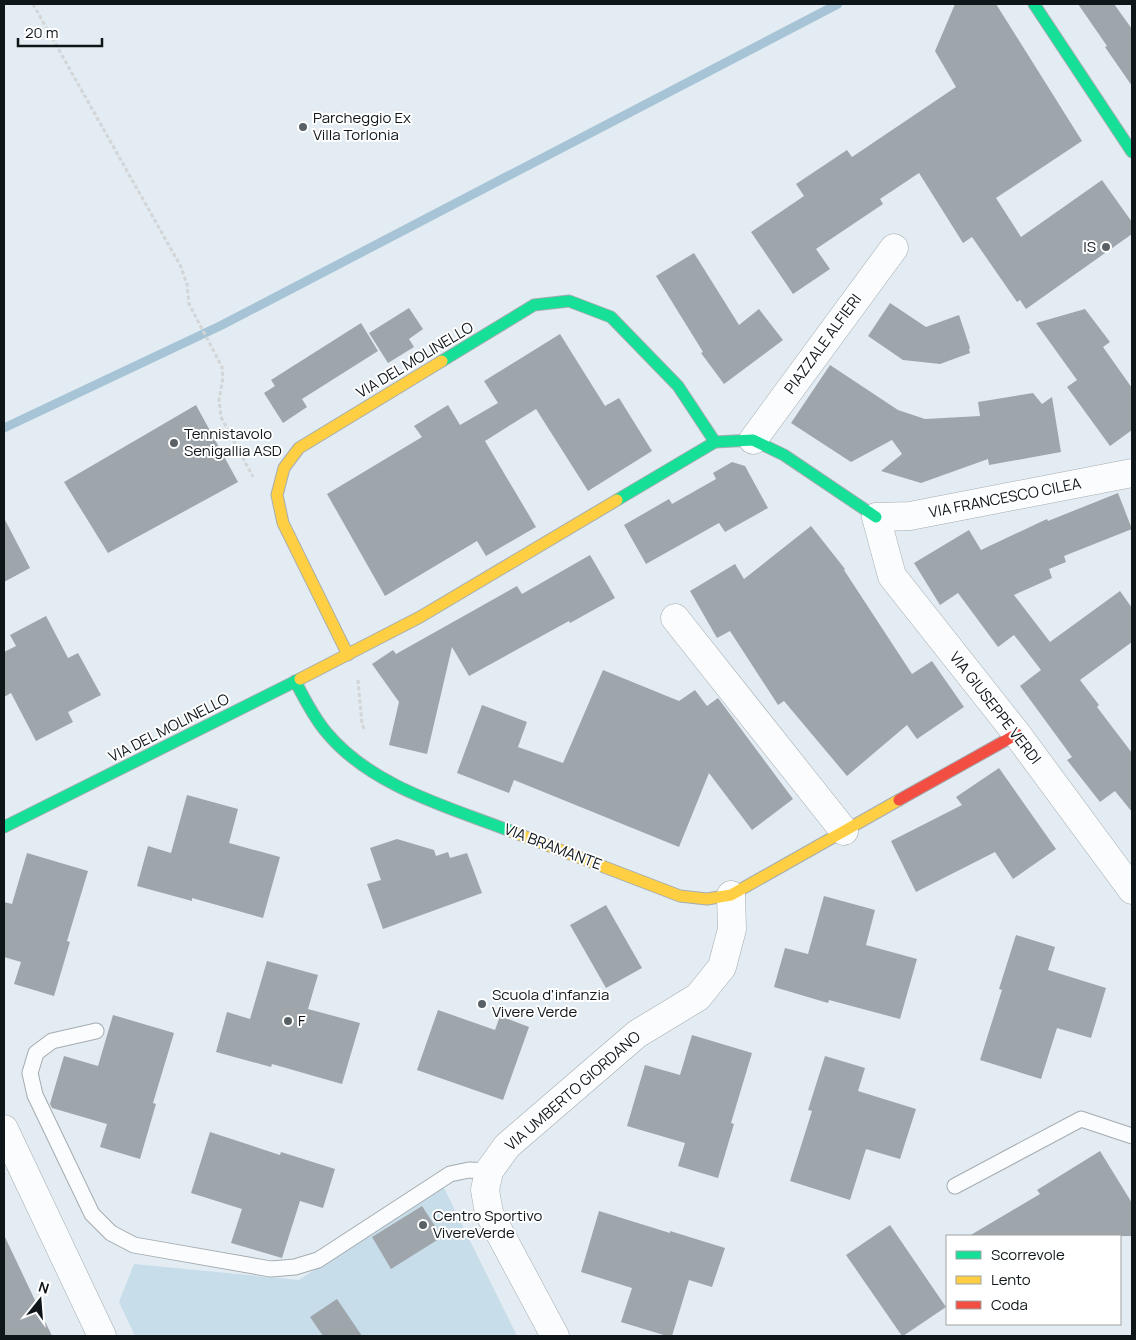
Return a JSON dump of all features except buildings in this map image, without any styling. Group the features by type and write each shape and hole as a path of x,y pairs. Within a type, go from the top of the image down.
{"street":[{"path":"1034,4 1132,152"},
{"name":"PIAZZALE ALFIERI","path":"753,440 894,248"},
{"name":"VIA DEL MOLINELLO","path":"348,655 283,523 277,495 284,468 299,448 534,305 568,301 611,317 678,386 715,442"},
{"path":"753,440 784,455 876,517"},
{"name":"VIA DEL MOLINELLO","path":"4,827 295,682 420,617 715,442 753,440"},
{"name":"VIA FRANCESCO CILEA","path":"876,517 910,516 1132,473"},
{"name":"VIA GIUSEPPE VERDI","path":"876,517 892,576 1017,734 1132,890"},
{"path":"675,618 844,831"},
{"name":"VIA BRAMANTE","path":"295,682 318,722 347,755 374,774 403,790 680,896 707,899 731,895 1017,734"},
{"name":"VIA UMBERTO GIORDANO","path":"555,1336 489,1213 485,1190 489,1171 507,1146 637,1034 698,998 722,967 732,929 731,895"},
{"path":"4,1129 102,1336"}],"lane":[{"path":"96,1031 52,1041 36,1053 30,1073 35,1095 92,1214 111,1233 134,1245 271,1269 295,1267 318,1260 450,1174 470,1170 489,1171"},
{"path":"955,1186 1081,1119 1132,1136"}],"path":[{"path":"33,4 180,265 186,284 189,304 222,367 223,378 219,399 221,417 255,480 277,495"},
{"path":"348,655 358,682 362,724 367,737"}],"shaded area":[{"name":"Centro Sportivo VivereVerde","path":"443,1186 517,1336 135,1336 119,1302 134,1264 299,1280"}],"waterway":[{"path":"4,428 222,325 838,4"}],"traffic: fast":[{"path":"1034,4 1132,152"},
{"path":"442,361 534,305 569,301 611,317 678,386 715,442"},
{"path":"617,500 715,442 753,440 784,455 876,517"},
{"path":"4,827 300,679"},
{"path":"295,681 322,727 345,752 366,768 438,804 513,832"}],"traffic: slow":[{"path":"348,655 283,523 277,495 284,468 299,448 442,361"},
{"path":"300,679 420,617 617,500"},
{"path":"513,832 680,896 707,899 731,895 899,800"}],"traffic: jam":[{"path":"899,800 1017,734"}],"place":[{"name":"Parcheggio Ex Villa Torlonia","path":"303,127"},
{"name":"IS","path":"1106,247"},
{"name":"Tennistavolo Senigallia ASD","path":"174,443"},
{"name":"Scuola d'infanzia Vivere Verde","path":"482,1004"},
{"name":"F","path":"288,1021"},
{"name":"Centro Sportivo VivereVerde","path":"423,1225"}]}
